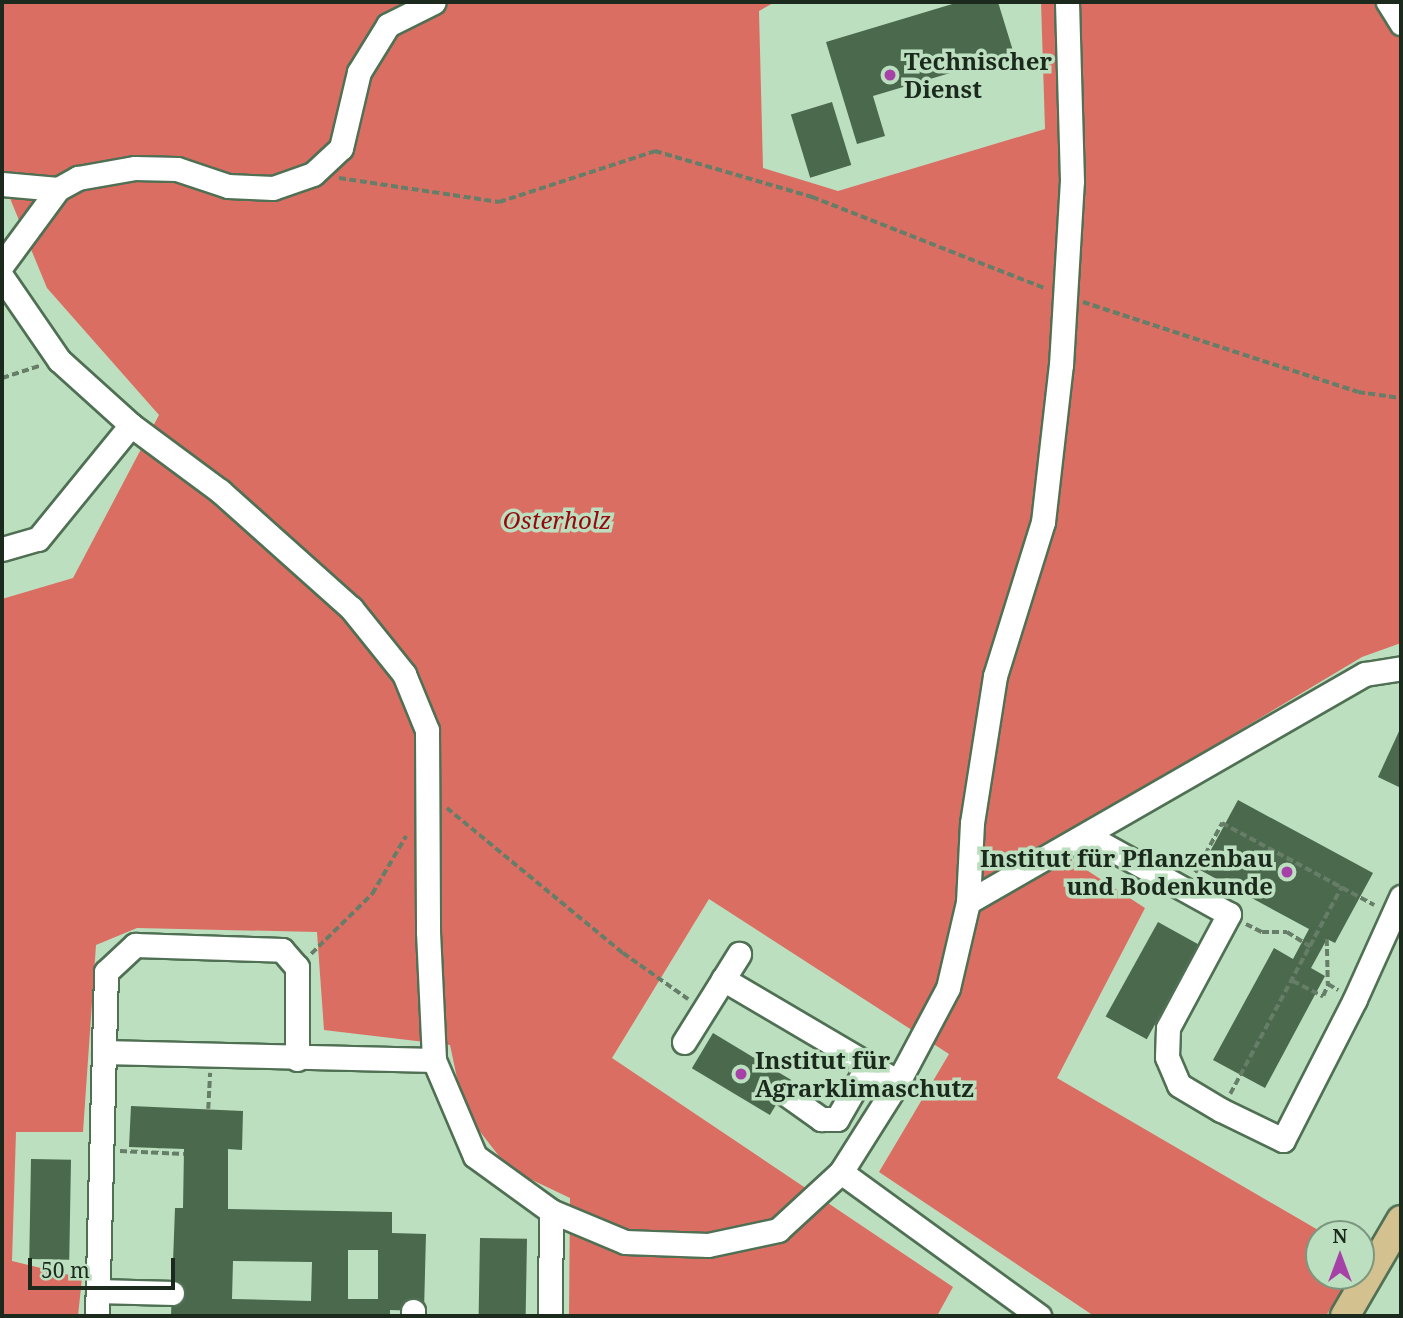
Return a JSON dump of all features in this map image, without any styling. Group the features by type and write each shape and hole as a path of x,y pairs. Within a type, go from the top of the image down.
{"main road":[{"path":"1345,1316 1401,1220"}],"lane":[{"path":"2,265 58,190 78,178 135,168 177,169 229,186 273,188 313,174 341,148 359,72 388,25 434,2"},
{"path":"2,277 59,360 131,425 220,491 351,608 404,674 427,730 430,794 428,932 435,1060 475,1156 551,1211 625,1242 708,1245 778,1230 841,1172 898,1082 948,988 968,902 972,822 995,676 1042,522 1061,365 1072,181 1067,2"},
{"path":"1388,2 1401,23"},
{"path":"2,184 58,190"},
{"path":"2,549 38,539 131,425"},
{"path":"968,902 1034,862 1088,836 1365,674 1401,668"},
{"path":"1088,836 1229,914 1168,1028 1167,1057 1179,1085 1221,1110 1283,1140 1355,999 1398,907"},
{"path":"97,1316 106,972 135,945 282,950 297,967 297,1059"},
{"path":"684,1042 739,954"},
{"path":"723,979 898,1082"},
{"path":"104,1052 211,1057 435,1060"},
{"path":"783,1092 821,1119 837,1119 868,1065"},
{"path":"841,1172 1039,1316"},
{"path":"550,1316 551,1211"},
{"path":"98,1291 172,1293"}],"path":[{"path":"313,174 499,202 655,151 811,197 1065,296 1358,392 1401,398"},
{"path":"2,378 59,360"},
{"path":"430,794 622,953 704,1010"},
{"path":"1185,891 1222,822 1342,886 1398,907"},
{"path":"297,967 372,894 411,827"},
{"path":"1221,1110 1342,886"},
{"path":"1229,914 1262,932 1287,932 1311,947"},
{"path":"1293,981 1323,996 1328,985 1327,939"},
{"path":"1328,985 1355,999"},
{"path":"208,1109 211,1057"},
{"path":"101,1150 184,1154"}],"green space":[{"name":"Osterholz","path":"2,2 775,2 759,11 763,168 838,191 1045,129 1041,2 1401,2 1401,643 1362,657 1048,845 1145,908 1057,1078 1305,1222 1305,1290 1342,1290 1326,1316 1094,1316 879,1172 949,1054 709,899 612,1058 953,1287 937,1316 569,1316 570,1198 509,1169 464,1111 450,1045 324,1030 317,932 137,928 96,945 83,1132 16,1132 12,1261 82,1278 78,1316 2,1316 2,599 73,578 159,415 47,288 2,179"}],"building":[{"name":"Technischer Dienst","path":"959,2 998,2 1014,54 873,96 885,136 857,144 826,42"},
{"path":"832,102 851,165 810,178 791,115"},
{"path":"1401,727 1401,788 1378,777"},
{"name":"Institut für Pflanzenbau und Bodenkunde","path":"1238,800 1373,873 1335,943 1327,939 1311,968 1325,976 1265,1088 1213,1060 1274,948 1293,959 1309,929 1200,870"},
{"path":"1158,922 1199,945 1147,1039 1106,1016"},
{"name":"Institut für Agrarklimaschutz","path":"713,1033 791,1080 770,1115 692,1068"},
{"path":"131,1106 243,1111 242,1150 228,1149 228,1209 392,1212 392,1233 426,1234 424,1311 390,1310 390,1316 171,1316 175,1208 183,1208 184,1149 129,1147","holes":["348,1250 378,1250 378,1299 348,1299","233,1261 312,1262 311,1301 232,1299"]},
{"path":"31,1159 71,1160 69,1260 29,1259"},
{"path":"480,1238 527,1239 526,1316 479,1316"}],"place":[{"name":"Technischer Dienst","path":"890,75"},
{"name":"Institut für Pflanzenbau und Bodenkunde","path":"1287,872"},
{"name":"Institut für Agrarklimaschutz","path":"741,1074"}]}
